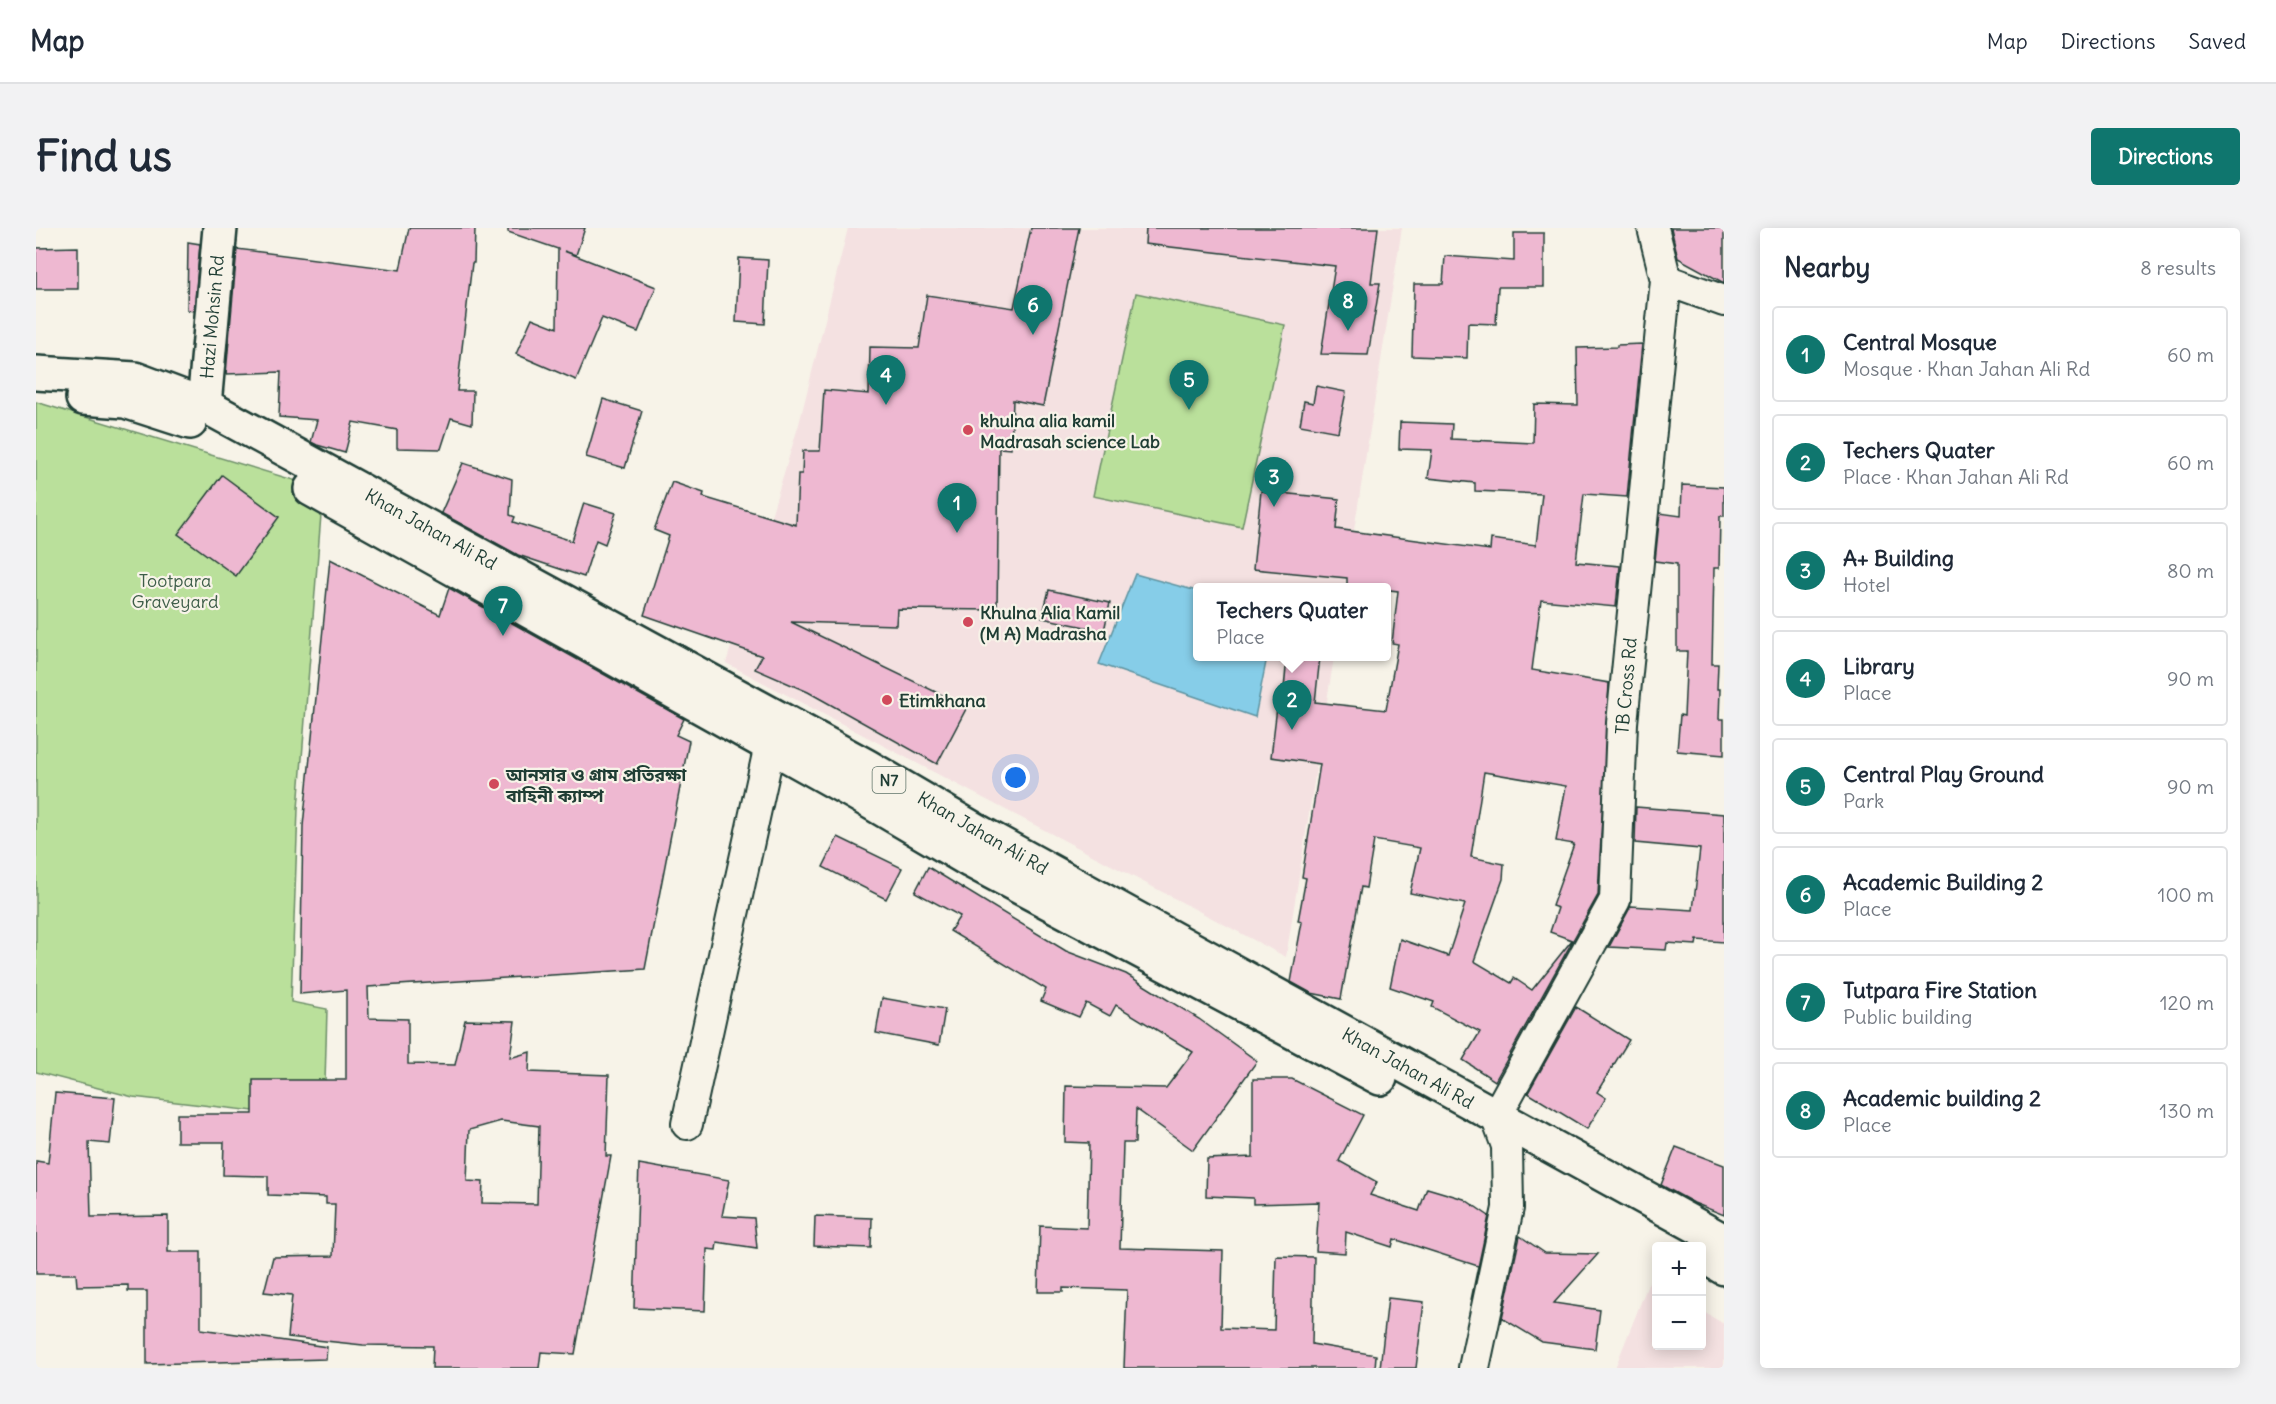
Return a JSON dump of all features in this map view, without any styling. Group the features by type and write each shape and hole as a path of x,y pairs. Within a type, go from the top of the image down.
{"main road":[{"name":"Hazi Mohsin Rd","path":"204,405 220,228"},
{"name":"Khan Jahan Ali Rd","path":"36,373 135,379 204,405 866,766 975,830 1724,1241"},
{"name":"Khan Jahan Ali Rd","path":"36,394 125,401 194,424 770,745 971,861 1507,1146 1679,1242"},
{"path":"1706,1258 1724,1268"}],"street":[{"name":"TB Cross Rd","path":"1496,1116 1614,900 1622,723 1666,280 1653,228"},
{"path":"1666,280 1724,301"},
{"path":"687,1124 770,745"},
{"path":"1474,1368 1508,1208 1507,1146 1496,1116"}],"shaded area":[{"name":"Khulna Alia Kamil (M A) Madrasha","path":"848,228 1402,228 1346,583 1193,583 1193,661 1333,661 1286,957 726,663 799,424"},
{"path":"1649,1282 1652,1284 1652,1350 1706,1350 1706,1313 1724,1324 1724,1368 1615,1368"}],"green space":[{"path":"1136,293 1285,325 1242,527 1093,496"},
{"name":"Tootpara Graveyard","path":"36,402 323,489 298,809 291,1002 327,1009 324,1119 133,1097 36,1072"}],"water":[{"path":"1135,574 1193,590 1193,661 1266,661 1255,717 1099,664"}],"building":[{"path":"409,228 475,228 474,263 472,263 457,391 473,391 472,424 451,418 441,449 397,448 397,430 353,422 345,453 317,445 311,442 317,420 279,417 281,372 226,374 237,249 400,270"},
{"path":"508,228 585,228 576,255 564,251 656,287 638,332 602,318 576,380 516,354 532,318 557,328 558,249 508,232"},
{"path":"1031,228 1079,228 1043,406 1013,400 1011,449 999,448 997,610 897,609 896,625 791,622 967,707 937,764 808,692 755,669 762,656 644,615 669,536 654,530 672,482 704,493 703,497 796,525 798,474 802,474 803,451 820,451 824,390 869,394 870,347 919,348 927,295 1014,308"},
{"path":"1146,228 1378,228 1371,283 1380,283 1368,355 1321,354 1335,266 1145,244"},
{"path":"1671,228 1724,228 1724,283 1678,258"},
{"path":"1514,233 1544,233 1544,287 1498,287 1496,324 1468,323 1467,358 1412,356 1414,284 1443,284 1445,256 1514,261"},
{"path":"188,242 200,244 194,311 187,310"},
{"path":"78,247 78,289 36,289 36,248"},
{"path":"739,258 768,260 765,324 736,322"},
{"path":"1642,344 1627,497 1584,494 1576,562 1620,566 1616,607 1541,600 1532,670 1609,683 1598,895 1495,1081 1463,1060 1480,1032 1432,1007 1434,1002 1390,987 1400,939 1448,956 1465,904 1410,893 1420,848 1374,840 1366,888 1361,887 1341,999 1311,993 1291,982 1302,922 1298,921 1306,878 1302,877 1320,764 1271,757 1278,699 1283,699 1287,661 1320,661 1315,702 1386,710 1398,644 1392,643 1398,591 1391,590 1391,583 1347,583 1347,578 1253,569 1261,491 1339,499 1336,529 1490,550 1491,539 1536,545 1542,494 1475,491 1475,483 1428,478 1432,450 1399,449 1400,422 1452,424 1451,439 1533,443 1534,404 1578,405 1577,348 1617,347 1617,345","holes":["1484,772 1566,786 1556,841 1574,844 1552,906 1558,908 1550,932 1572,940 1532,990 1514,978 1511,983 1474,961 1503,879 1504,864 1471,857"]},
{"path":"1316,386 1346,392 1338,432 1300,425 1304,401 1313,403"},
{"path":"603,399 642,411 625,468 586,457"},
{"path":"463,463 512,479 510,515 515,517 513,522 572,541 584,503 616,513 605,544 596,540 584,577 518,555 441,513"},
{"path":"222,475 279,517 236,576 178,534"},
{"path":"1682,485 1724,487 1724,516 1720,516 1719,568 1714,568 1712,664 1718,664 1717,689 1720,689 1719,719 1724,719 1724,755 1677,751 1680,715 1684,716 1687,651 1677,651 1677,564 1655,561 1660,513 1681,516"},
{"path":"330,559 440,615 449,588 684,719 676,735 689,741 645,969 368,987 369,1018 408,1019 408,1064 455,1065 465,1020 515,1021 510,1058 530,1052 529,1072 609,1075 606,1156 611,1156 575,1354 541,1352 539,1368 432,1368 433,1346 363,1345 288,1337 292,1295 264,1292 273,1257 333,1256 335,1204 326,1204 326,1197 268,1195 268,1176 223,1175 224,1142 177,1142 177,1114 253,1114 253,1080 346,1080 346,990 300,994 303,826","holes":["501,1121 539,1126 537,1204 482,1203 483,1182 467,1181 469,1130"]},
{"path":"1049,590 1110,603 1104,631 1042,618"},
{"path":"1636,807 1724,814 1724,942 1697,940 1696,945 1667,943 1666,950 1609,947 1631,906 1693,910 1700,849 1635,843"},
{"path":"838,837 902,868 886,899 823,867"},
{"path":"928,867 1066,951 1126,974 1199,1019 1257,1061 1193,1150 1136,1109 1135,1143 1123,1143 1120,1248 1223,1251 1221,1328 1274,1330 1276,1256 1314,1257 1312,1344 1376,1355 1375,1368 1124,1368 1127,1290 1063,1288 1063,1292 1038,1292 1040,1226 1087,1228 1089,1143 1065,1142 1066,1086 1166,1088 1193,1052 1116,1005 1110,1016 1086,1003 1079,1017 1041,1001 1046,989 950,931 960,916 915,892"},
{"path":"882,998 945,1009 939,1045 876,1033"},
{"path":"1576,1007 1629,1040 1597,1092 1606,1098 1587,1129 1528,1093"},
{"path":"1253,1079 1292,1079 1363,1115 1339,1161 1377,1182 1370,1195 1419,1211 1427,1188 1464,1199 1489,1216 1471,1300 1478,1266 1394,1239 1392,1247 1346,1232 1345,1253 1316,1251 1319,1202 1253,1204 1253,1198 1206,1196 1207,1159 1253,1157"},
{"path":"55,1093 115,1098 110,1144 89,1142 91,1217 168,1216 168,1252 201,1252 201,1329 327,1347 326,1359 147,1364 147,1291 128,1291 128,1285 77,1286 76,1274 36,1274 36,1161 48,1163"},
{"path":"1676,1147 1724,1165 1724,1215 1694,1203 1661,1185"},
{"path":"639,1164 729,1180 722,1216 754,1218 757,1248 717,1242 716,1250 707,1249 705,1311 634,1308"},
{"path":"815,1216 872,1218 871,1248 814,1246"},
{"path":"1520,1236 1545,1253 1598,1254 1554,1303 1600,1310 1595,1349 1542,1342 1502,1318"},
{"path":"1388,1298 1424,1302 1416,1368 1380,1368"}],"place":[{"name":"Academic building 2","path":"1348,331"},
{"name":"Academic Building 2","path":"1033,335"},
{"name":"Library","path":"886,405"},
{"name":"Central Play Ground","path":"1189,410"},
{"name":"khulna alia kamil Madrasah science Lab","path":"968,430"},
{"name":"A+ Building","path":"1274,507"},
{"name":"Central Mosque","path":"957,533"},
{"name":"Khulna Alia Kamil (M A) Madrasha","path":"968,622"},
{"name":"Tutpara Fire Station","path":"503,636"},
{"name":"Etimkhana","path":"887,700"},
{"name":"Techers Quater","path":"1292,730"},
{"name":"আনসার ও গ্রাম প্রতিরক্ষা বাহিনী ক্যাম্প","path":"494,784"}]}
